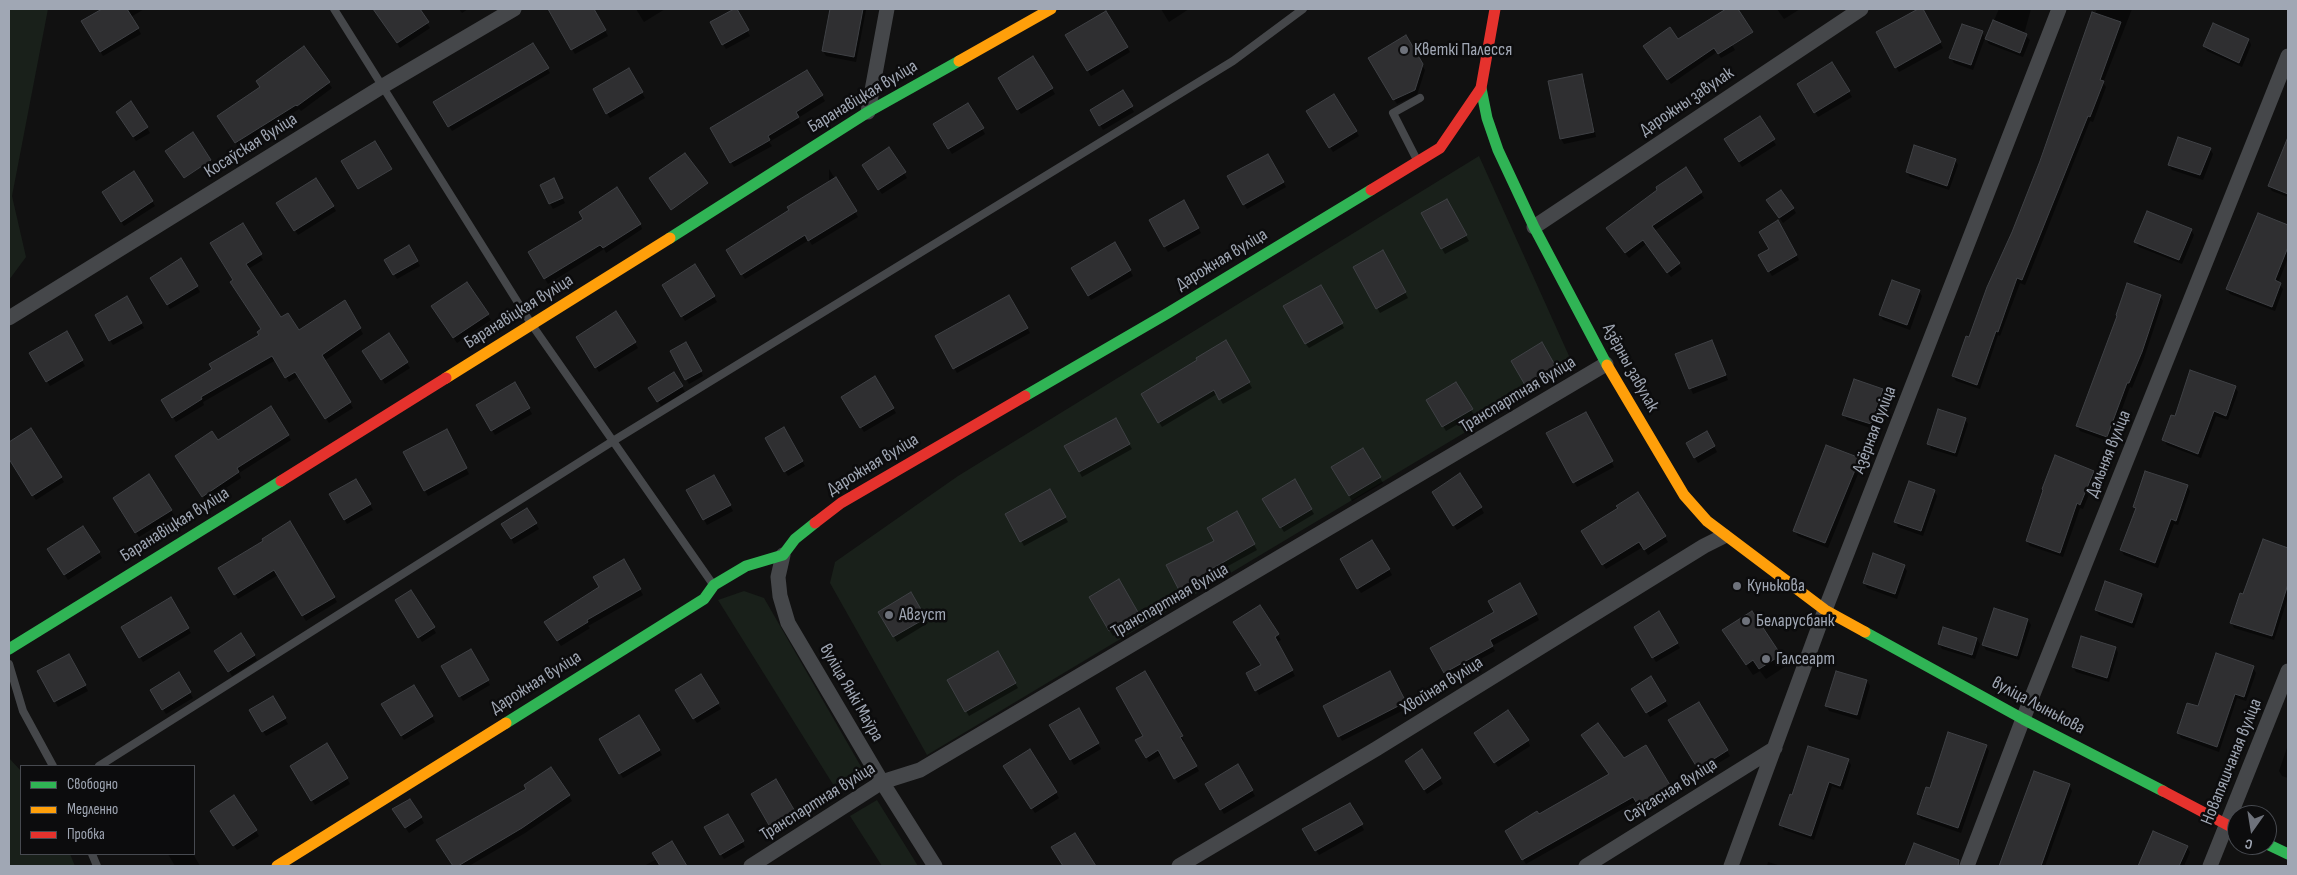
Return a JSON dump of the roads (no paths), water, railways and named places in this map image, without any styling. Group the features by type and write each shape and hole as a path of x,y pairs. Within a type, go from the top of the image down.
{"street":[{"name":"Косаўская вуліца","path":"9,318 382,86 514,9"},
{"path":"868,112 887,9"},
{"name":"Баранавіцкая вуліца","path":"9,649 532,325 868,112 1051,9"},
{"path":"1481,88 1495,9"},
{"name":"Дарожны завулак","path":"1534,227 1862,9"},
{"name":"Азёрная вуліца","path":"1731,866 1776,748 1825,610 2059,9"},
{"name":"Дальняя вуліца","path":"1967,866 2023,719 2288,56"},
{"name":"Дарожная вуліца","path":"277,866 704,598 714,585 746,566 783,555 795,539 841,503 1168,312 1440,148 1481,88"},
{"name":"Азёрны завулак","path":"1481,88 1487,118 1498,150 1534,227 1606,364 1684,495 1707,521 1724,536 1825,610"},
{"name":"Транспартная вуліца","path":"751,866 882,782 920,770 1606,364"},
{"name":"Хвойная вуліца","path":"1179,866 1376,749 1704,546 1724,536"},
{"name":"вуліца Янкі Маўра","path":"783,555 778,577 780,596 788,623 882,782 935,866"},
{"name":"вуліца Лынькова","path":"1825,610 2023,719 2227,824"},
{"name":"Новапяшчаная вуліца","path":"2240,805 2288,671"},
{"name":"Саўгасная вуліца","path":"1586,866 1776,748"},
{"name":"Новапяшчаная вуліца","path":"2210,866 2227,836"}],"lane":[{"path":"334,9 532,325 714,585"},
{"path":"101,765 613,441 1233,61 1303,9"},
{"path":"1418,162 1393,113 1420,98"},
{"path":"9,664 23,711 52,765"}],"place":[{"name":"Кветкі Палесся","path":"1404,50"},
{"name":"Кунькова","path":"1737,586"},
{"name":"Август","path":"889,615"},
{"name":"Беларусбанк","path":"1746,621"},
{"name":"Галсеарт","path":"1766,659"}]}
